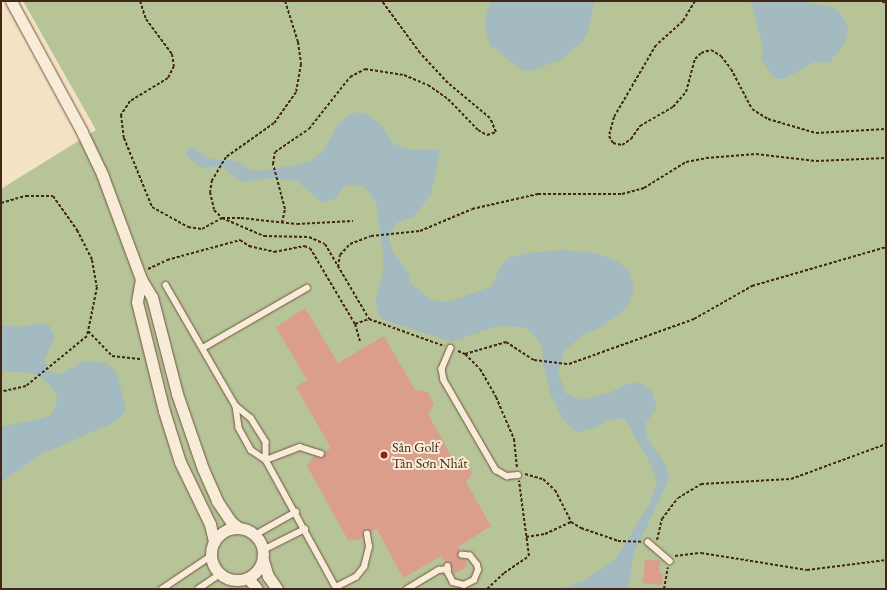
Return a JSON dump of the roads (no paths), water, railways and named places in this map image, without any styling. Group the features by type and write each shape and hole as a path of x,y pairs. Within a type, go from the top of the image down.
{"street":[{"path":"11,1 86,139 102,174 140,276 152,297 186,423 217,501 230,522 255,535 263,555 268,576 277,589"},
{"path":"140,276 137,302 158,390 180,462 210,524 214,542 211,556 220,574 229,579 248,578 258,571 263,555"},
{"path":"158,390 175,385"},
{"path":"214,542 224,531 239,528"},
{"path":"248,578 257,589"}],"lane":[{"path":"166,285 236,406 251,418 266,442 266,460"},
{"path":"203,348 307,288"},
{"path":"451,348 442,369 444,380 496,470 507,476 518,474"},
{"path":"236,406 239,428 251,450 266,460 296,512 336,588 356,577 364,567 369,548 367,534"},
{"path":"266,460 300,447 321,454"},
{"path":"255,535 296,512"},
{"path":"263,555 305,529"},
{"path":"648,542 670,561"},
{"path":"407,589 439,570 448,568 450,578 458,584 464,585 474,580 478,570 477,564 470,556 462,555"},
{"path":"162,589 211,556"},
{"path":"198,589 220,574"}],"water":[{"path":"490,1 595,1 588,31 583,41 560,60 530,71 520,69 490,45 484,24"},
{"path":"751,1 800,1 830,6 840,13 849,27 844,44 829,63 814,62 784,79 778,79 772,76 761,58 763,48"},
{"path":"358,112 372,117 382,126 394,144 408,149 437,150 440,153 431,194 415,216 396,223 391,231 389,240 393,251 409,274 410,283 432,300 449,302 492,286 502,263 510,257 529,253 561,250 595,253 615,260 629,270 634,287 630,302 620,314 603,326 581,336 564,352 558,373 566,394 580,400 610,393 624,385 640,382 652,392 657,407 645,424 648,440 667,467 669,479 634,553 628,589 561,589 587,579 615,559 648,507 657,484 652,467 625,419 612,419 591,429 577,432 563,419 551,396 543,365 542,347 533,333 524,327 497,326 452,342 384,320 378,312 375,299 383,272 383,253 376,203 364,186 344,186 335,199 323,203 297,181 274,178 241,182 222,166 202,168 186,155 190,146 210,159 238,161 251,170 256,171 293,166 311,161 325,149 336,127 347,116"},
{"path":"38,323 49,325 55,337 44,361 49,372 61,374 85,361 106,363 116,372 126,407 121,417 111,424 42,454 1,482 1,427 44,418 52,414 56,405 57,394 44,379 32,373 1,371 1,325 19,327"}],"place":[{"name":"Sân Golf Tân Sơn Nhất","path":"384,455"}]}
